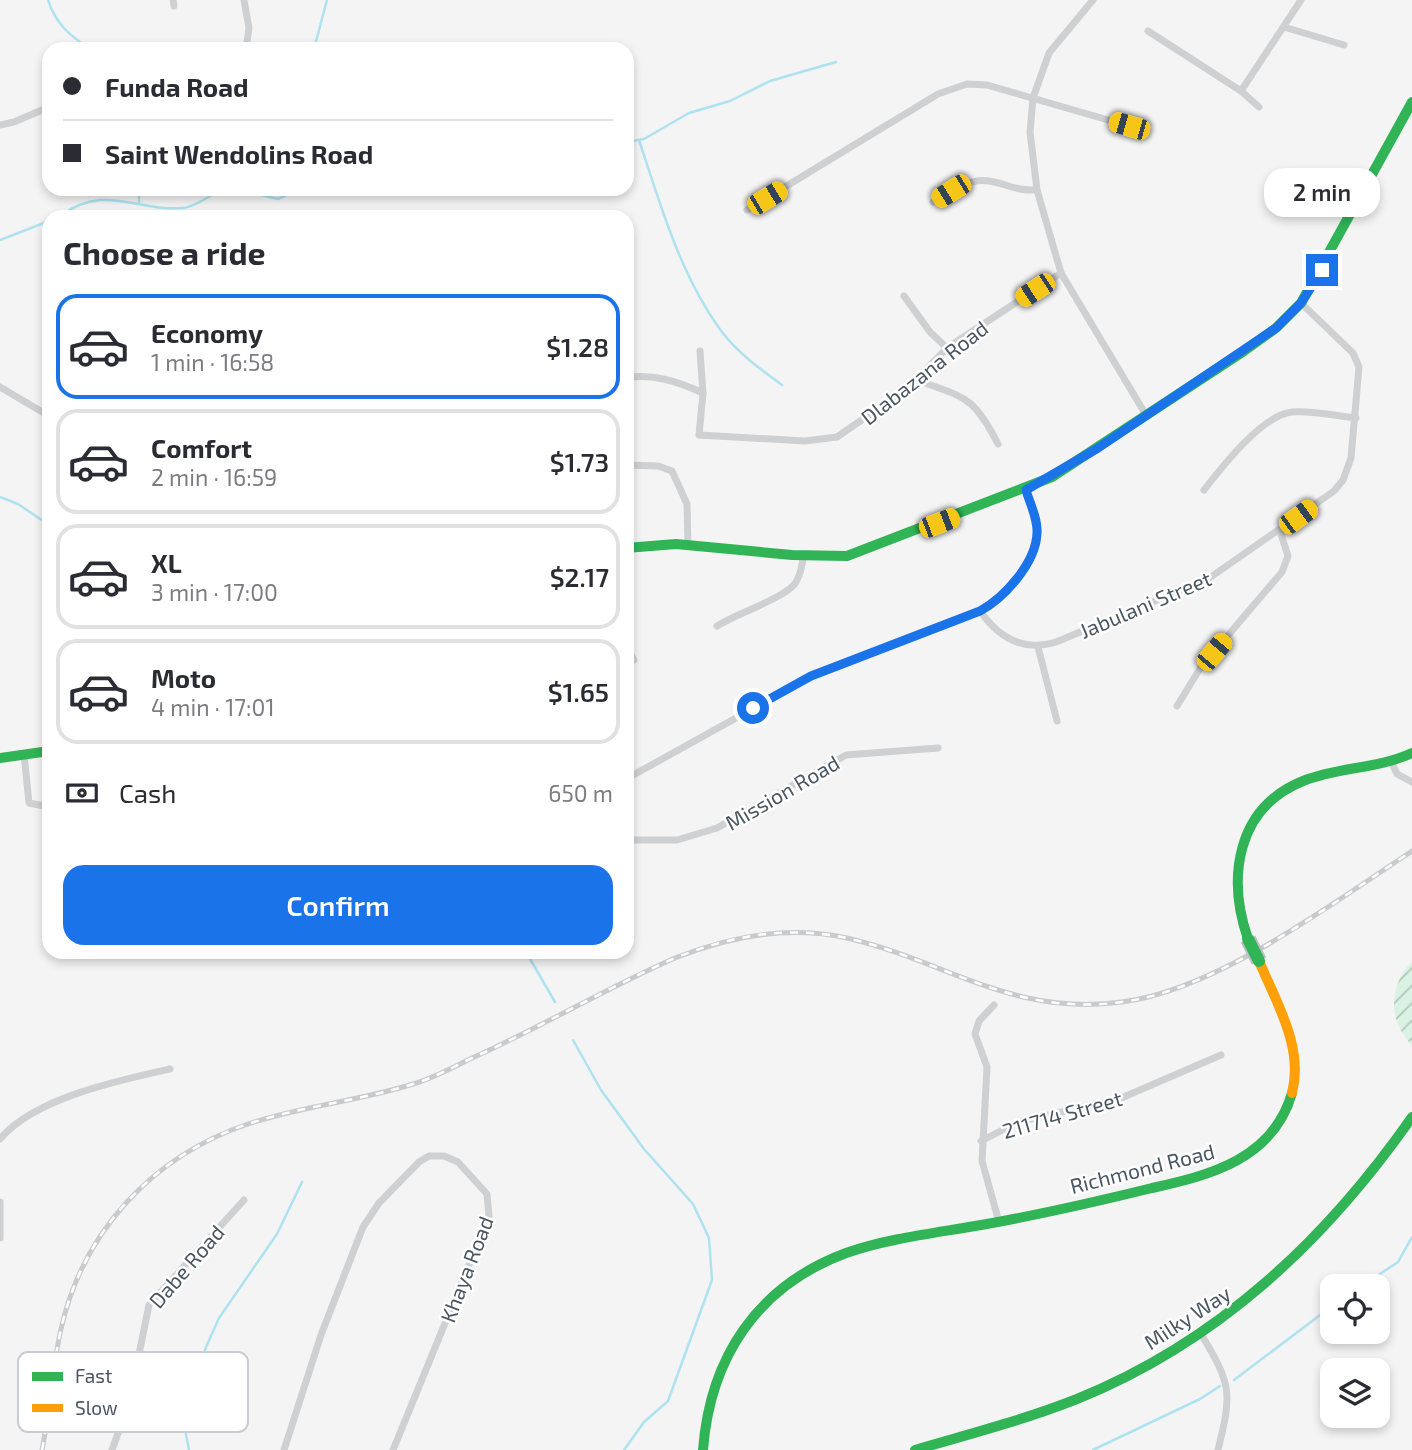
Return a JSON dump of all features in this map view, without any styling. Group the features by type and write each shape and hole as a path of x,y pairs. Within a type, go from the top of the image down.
{"main road":[{"path":"634,547 660,543 830,557 866,551 1026,490 1052,477 1276,328 1301,303 1322,270 1395,128 1412,103"},
{"path":"0,758 42,752"},
{"name":"Richmond Road","path":"704,1450 708,1404 716,1376 728,1351 749,1321 789,1284 846,1254 1206,1176 1240,1162 1263,1146 1285,1112 1293,1083 1293,1062 1291,1040 1259,961 1238,918 1234,891 1235,863 1242,839 1254,818 1284,790 1302,782 1392,763 1412,753"},
{"name":"Milky Way","path":"915,1450 1076,1399 1138,1371 1201,1334 1268,1285 1330,1226 1368,1181 1412,1117"}],"street":[{"path":"244,0 249,28 247,42"},
{"path":"1093,0 1049,54 1033,98 1030,132 1037,190 1061,273 1146,415"},
{"path":"1241,91 1301,0"},
{"path":"1284,27 1344,45"},
{"path":"1147,31 1241,91 1259,107"},
{"path":"747,210 938,94 978,83 1129,126"},
{"path":"0,125 42,110"},
{"path":"933,202 958,188 985,180 1015,190 1037,190"},
{"name":"Dlabazana Road","path":"703,393 697,429 699,435 805,441 831,438 848,432 917,380 947,348 1061,273"},
{"path":"904,296 930,332 947,348"},
{"name":"Jabulani Street","path":"1038,647 1208,579 1280,531 1334,491 1343,480 1351,458 1360,372 1353,353 1301,303"},
{"path":"634,378 669,380 703,393 700,351"},
{"path":"917,380 969,400 987,421 998,444"},
{"path":"0,387 42,412"},
{"path":"1204,490 1226,463 1281,415 1298,412 1356,418"},
{"path":"634,465 658,466 672,471 687,504 688,545"},
{"path":"634,775 811,676 980,611 1003,597 1034,546 1036,520 1026,490"},
{"path":"1177,706 1201,667 1282,572 1288,556 1280,531"},
{"path":"717,626 735,614 791,589 798,579 804,555"},
{"path":"980,611 990,625 1009,640 1038,647 1058,721"},
{"name":"Mission Road","path":"634,840 677,840 718,828 846,755 938,748"},
{"path":"24,754 29,803 42,806"},
{"path":"1392,763 1397,774 1412,782"},
{"path":"994,1005 979,1021 975,1034 987,1067 981,1140 983,1170 999,1222"},
{"name":"211714 Street","path":"981,1140 1018,1122 1119,1100 1221,1055"},
{"path":"0,1139 18,1124 86,1089 170,1069"},
{"name":"Khaya Road","path":"284,1450 305,1378 363,1227 379,1203 419,1162 429,1156 444,1156 458,1162 487,1194 489,1216 393,1450"},
{"name":"Dabe Road","path":"139,1352 149,1305 244,1200"},
{"path":"0,1202 0,1238"},
{"path":"1201,1334 1222,1368 1229,1397 1218,1450"},
{"name":"Dabe Road","path":"112,1450 119,1432"}],"green space":[{"path":"1412,962 1412,1045 1398,1026 1394,1003 1398,981"}],"waterway":[{"path":"48,0 64,28 80,42"},
{"path":"316,42 327,0"},
{"path":"634,141 644,139 689,113 730,101 770,81 836,62"},
{"path":"639,140 683,264 708,311 735,347 782,385"},
{"path":"139,196 139,203"},
{"path":"70,210 91,201 106,200 183,208 210,196"},
{"path":"266,196 278,199 285,196"},
{"path":"0,240 42,224"},
{"path":"0,497 18,504 42,520"},
{"path":"530,959 555,1002"},
{"path":"573,1040 601,1090 644,1149 693,1204 709,1238 712,1280 668,1401 644,1422 624,1450"},
{"path":"204,1352 219,1318 277,1234 302,1182"},
{"path":"1380,1274 1398,1262 1412,1237"},
{"path":"1234,1380 1320,1315"},
{"path":"1093,1450 1200,1399 1220,1386"},
{"path":"186,1432 189,1450"}],"railway":[{"path":"56,1352 71,1293 86,1260 105,1230 127,1202 153,1177 182,1156 214,1138 248,1124 422,1081 626,981 696,950 760,935 825,934 883,948 981,984 1047,1002 1122,1002 1158,994 1196,981 1235,963 1311,918 1412,851"},
{"path":"42,1450 45,1432"}],"traffic: fast":[{"path":"634,547 676,544 792,555 847,556 1052,477 1244,351 1276,328 1301,303 1412,102"},
{"path":"0,758 42,752"},
{"path":"1248,939 1238,892 1239,869 1242,847 1263,808 1281,793 1316,776 1385,762 1412,753"},
{"path":"1248,939 1259,961"},
{"path":"703,1450 716,1385 728,1356 744,1329 763,1306 787,1285 815,1267 846,1253 879,1243 1066,1208 1174,1183 1217,1170 1255,1149 1270,1134 1283,1115 1292,1093"},
{"path":"915,1450 1057,1407 1128,1376 1177,1348 1265,1283 1305,1246 1343,1205 1412,1117"}],"traffic: slow":[{"path":"1259,961 1291,1042 1295,1076 1292,1093"}],"route":[{"path":"753,708 811,676 980,611 1003,597 1029,556 1037,534 1036,520 1026,490 1098,448 1276,328 1301,303 1322,270"}]}
